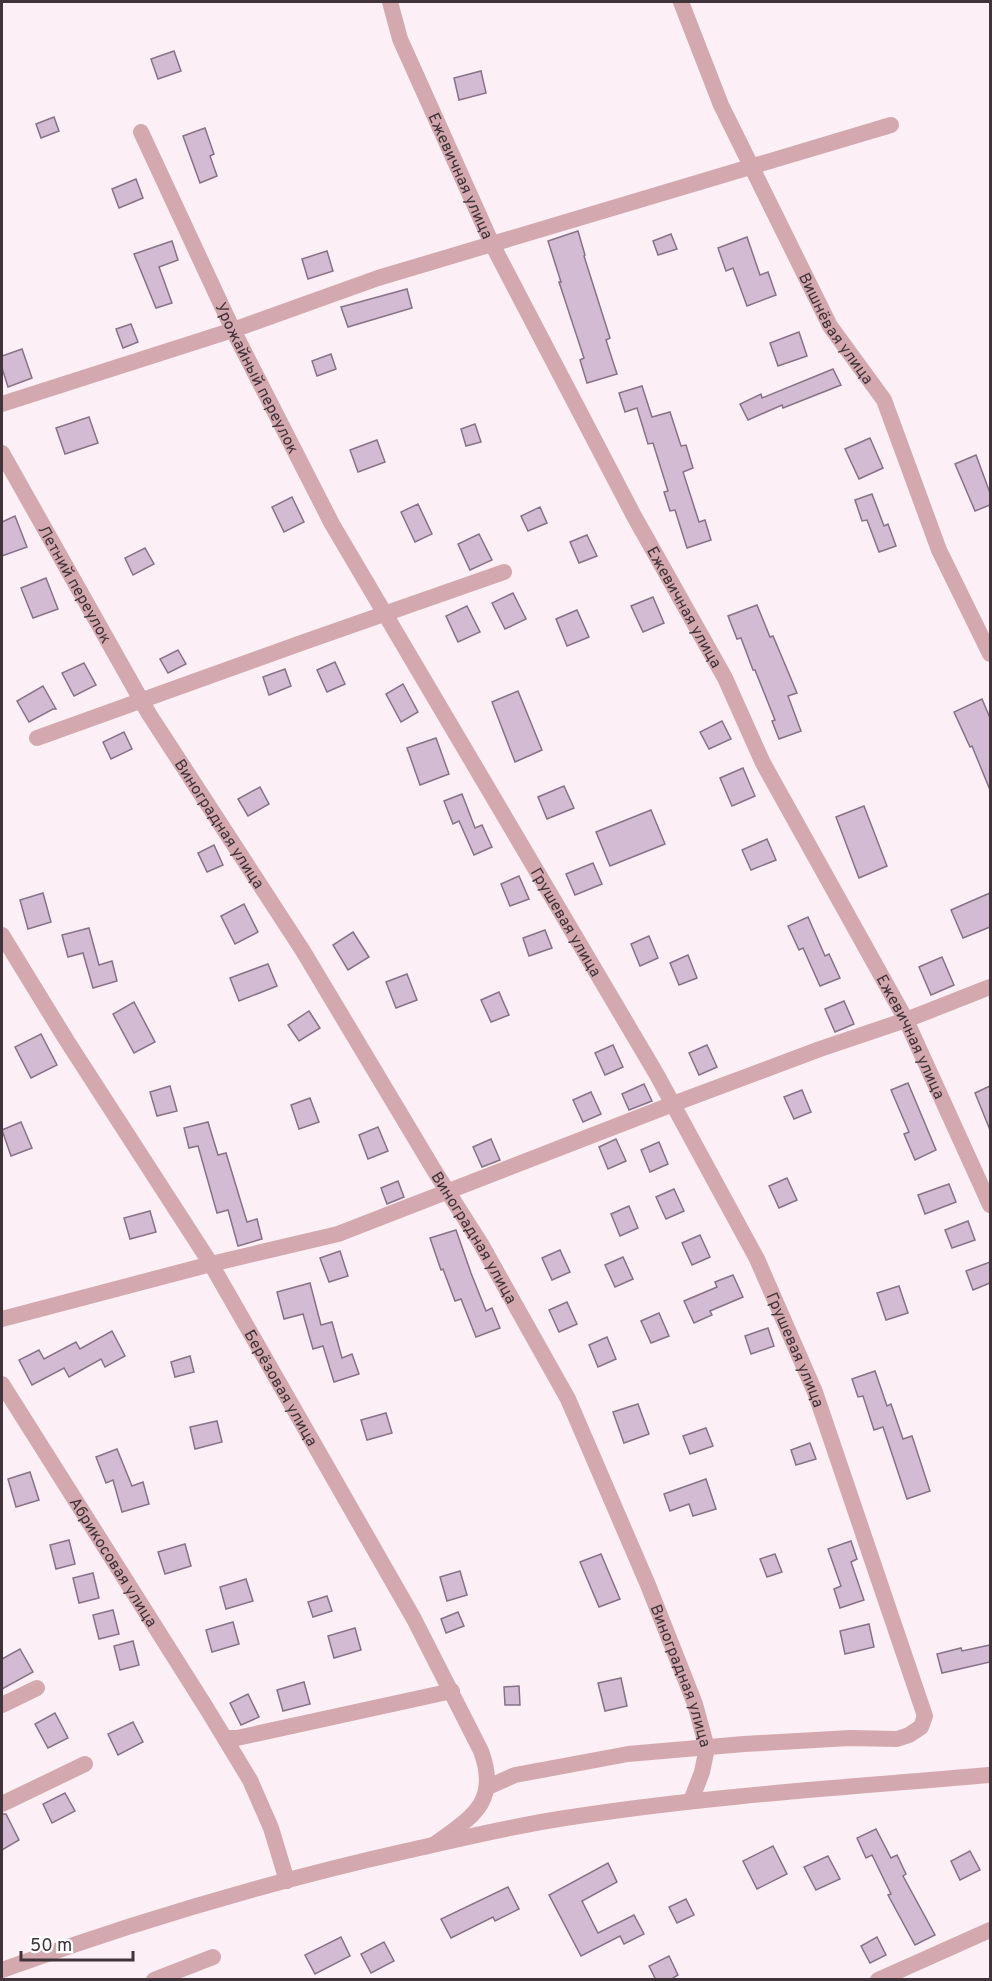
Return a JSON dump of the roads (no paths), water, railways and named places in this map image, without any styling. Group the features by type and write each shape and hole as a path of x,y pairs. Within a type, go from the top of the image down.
{"street":[{"name":"Ежевичная улица","path":"390,2 400,39 492,244 634,516 725,678 764,763 906,1020 990,1205"},
{"name":"Вишнёвая улица","path":"681,2 722,105 830,326 884,400 939,550 990,654"},
{"path":"2,404 233,330 378,278 891,125"},
{"name":"Урожайный переулок","path":"141,132 233,330 332,524 387,615"},
{"name":"Летний переулок","path":"2,453 145,708"},
{"path":"38,738 145,708 504,572"},
{"name":"Грушевая улица","path":"387,615 673,1104 757,1259 815,1392 925,1716 921,1727 897,1739 850,1738 628,1754 515,1775 488,1787"},
{"name":"Виноградная улица","path":"145,708 303,951 447,1192 481,1244 568,1398 648,1585 695,1704 707,1748 702,1772 691,1801"},
{"name":"Берёзовая улица","path":"2,935 73,1051 211,1264 409,1609 452,1691 486,1766 488,1787"},
{"path":"2,1318 338,1234 673,1104 820,1049 906,1020 990,987"},
{"name":"Абрикосовая улица","path":"2,1384 226,1738 250,1780 271,1827 287,1881"},
{"path":"2,1705 37,1688"},
{"path":"226,1738 237,1738 452,1691"},
{"path":"2,1804 85,1764"},
{"path":"2,1970 103,1934 287,1881 504,1828 691,1801 990,1775"},
{"path":"435,1844 470,1818 484,1800 488,1787"},
{"path":"878,1980 990,1930"},
{"path":"154,1980 213,1957"}]}
